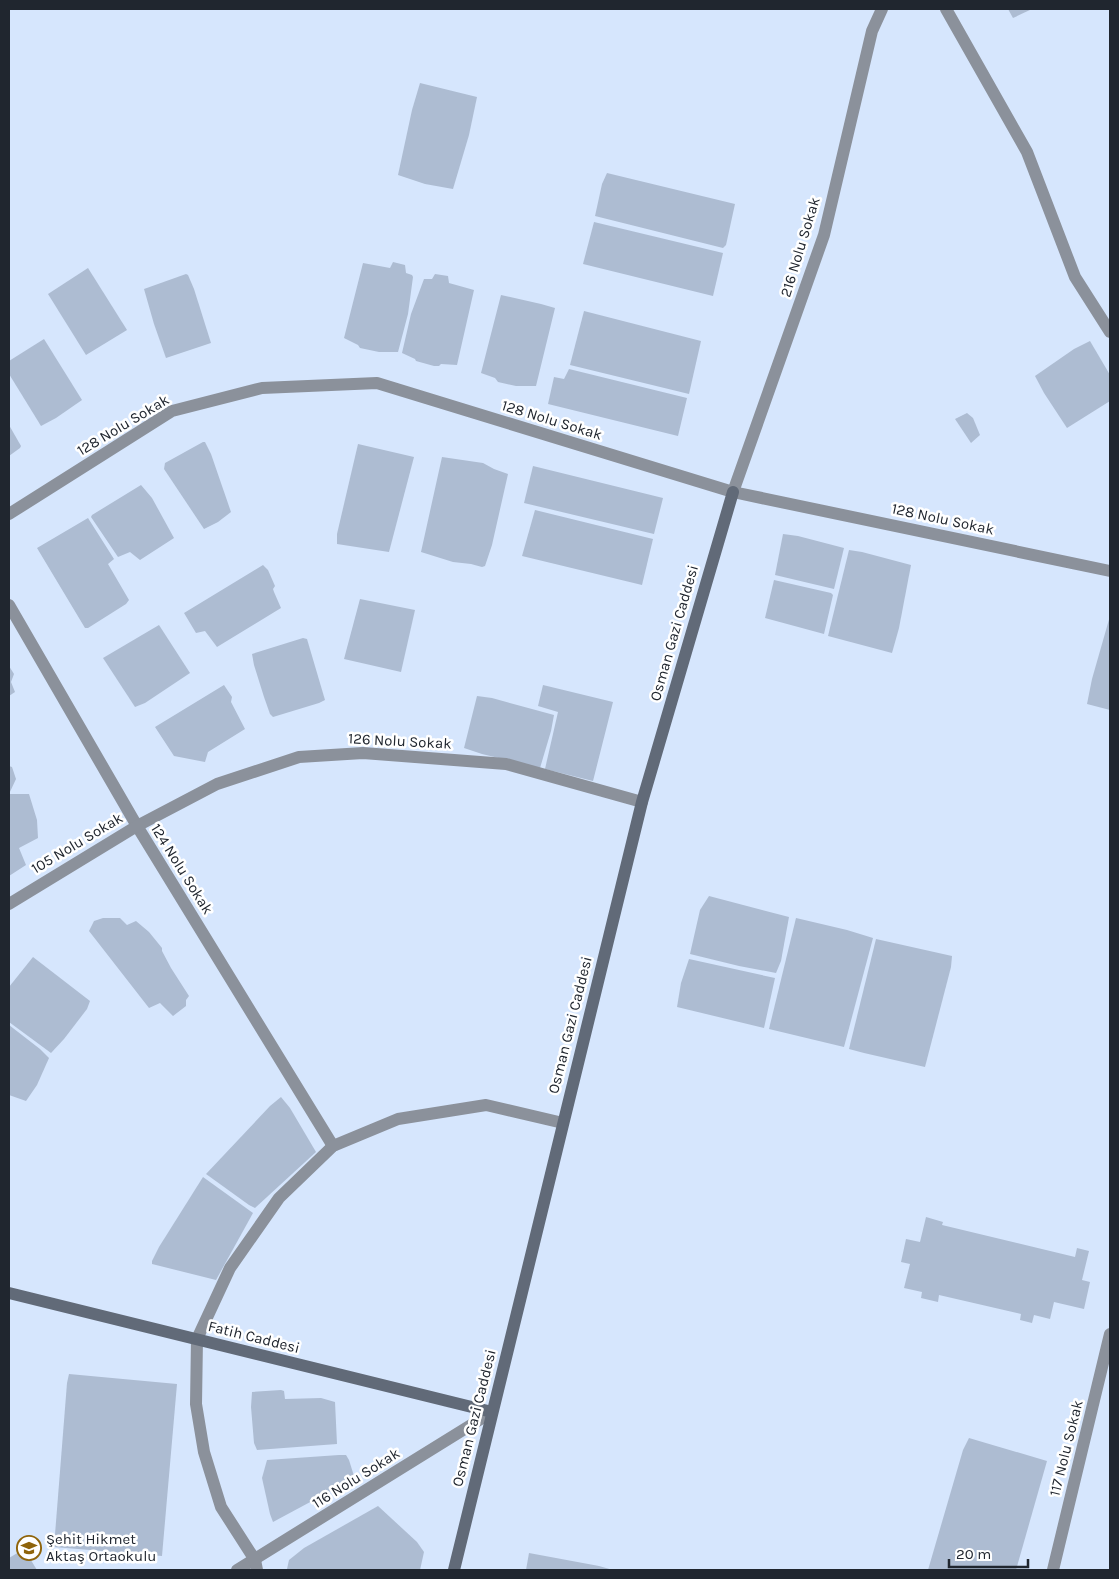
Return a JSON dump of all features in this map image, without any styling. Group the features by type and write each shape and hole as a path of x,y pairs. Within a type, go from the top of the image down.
{"street":[{"name":"216 Nolu Sokak","path":"733,492 824,235 872,31 882,9"},
{"path":"946,9 1027,152 1075,277 1110,332"},
{"name":"128 Nolu Sokak","path":"9,514 172,411 262,388 377,383 733,492 1110,571"},
{"name":"Osman Gazi Caddesi","path":"454,1570 642,802 733,492"},
{"name":"124 Nolu Sokak","path":"9,605 137,826 333,1146"},
{"name":"126 Nolu Sokak","path":"137,826 217,784 299,757 363,753 506,764 642,802"},
{"name":"105 Nolu Sokak","path":"9,904 137,826"},
{"path":"256,1565 221,1507 204,1452 196,1404 197,1339 230,1268 279,1198 333,1146 398,1119 486,1104 563,1123"},
{"name":"Fatih Caddesi","path":"9,1293 492,1412"},
{"name":"117 Nolu Sokak","path":"1053,1570 1110,1334"},
{"name":"116 Nolu Sokak","path":"237,1570 256,1565 492,1412"}],"building":[{"path":"1008,9 1032,9 1013,18"},
{"path":"420,83 477,97 469,135 453,189 425,184 398,175 412,110"},
{"path":"607,173 735,204 726,245 723,248 595,216 602,184"},
{"path":"594,222 723,253 713,296 583,264"},
{"path":"393,262 405,265 406,273 413,277 408,314 398,352 379,352 360,348 344,338 363,263 390,268"},
{"path":"88,268 127,330 86,355 48,294"},
{"path":"186,274 194,289 211,343 166,358 144,289"},
{"path":"435,274 448,276 449,283 474,290 457,365 441,364 434,366 416,361 402,353 411,314 424,279 432,279"},
{"path":"501,295 555,308 536,386 516,386 498,382 495,378 481,373"},
{"path":"584,311 701,341 689,394 570,365"},
{"path":"44,339 82,400 41,426 9,374 9,361"},
{"path":"1090,341 1110,375 1110,401 1067,428 1035,376 1074,349"},
{"path":"569,369 687,398 678,436 548,404 554,377 564,379"},
{"path":"967,413 973,418 980,435 971,443 955,419"},
{"path":"9,425 21,446 9,456"},
{"path":"205,442 211,454 231,512 218,522 204,529 164,469 165,463"},
{"path":"358,444 414,457 389,552 337,544 337,534"},
{"path":"442,457 483,463 508,474 492,545 485,566 453,562 421,552"},
{"path":"533,466 663,498 654,534 524,503"},
{"path":"141,485 152,498 174,538 140,560 130,552 118,557 91,517"},
{"path":"535,510 653,539 642,585 522,556"},
{"path":"88,518 114,559 108,564 129,600 126,604 88,628 85,628 37,548"},
{"path":"783,534 844,548 834,589 775,575"},
{"path":"849,550 911,565 899,628 892,653 828,636"},
{"path":"263,565 268,570 275,586 273,589 281,608 217,647 205,631 196,633 184,613"},
{"path":"774,580 833,595 824,634 765,618"},
{"path":"360,599 415,610 401,672 344,659"},
{"path":"1110,616 1110,710 1087,704"},
{"path":"159,625 190,673 145,703 135,707 103,658"},
{"path":"303,638 307,639 325,700 273,717 270,714 264,697 252,654"},
{"path":"9,666 14,674 11,682 15,692 9,696"},
{"path":"224,685 232,697 231,702 245,729 208,752 205,762 174,756 155,727"},
{"path":"543,685 613,702 593,781 545,769 558,712 538,706"},
{"path":"477,696 492,698 554,715 540,768 464,748"},
{"path":"9,766 12,767 16,779 9,794"},
{"path":"9,794 29,794 37,820 38,838 19,848 26,865 9,876"},
{"path":"709,896 789,917 781,961 776,973 690,954 700,910"},
{"path":"103,918 120,918 127,925 136,921 149,932 162,948 171,968 189,996 186,1000 186,1006 173,1016 160,1003 149,1008 89,931 94,921"},
{"path":"796,918 873,938 844,1047 769,1029"},
{"path":"876,939 952,956 951,967 925,1067 849,1049"},
{"path":"33,957 90,1001 87,1009 51,1053 9,1022 9,987"},
{"path":"689,959 775,978 764,1028 677,1007 681,983"},
{"path":"9,1025 49,1058 37,1085 26,1101 9,1095"},
{"path":"281,1097 290,1108 316,1152 255,1208 206,1174 270,1106"},
{"path":"203,1177 253,1213 216,1280 152,1264 159,1247"},
{"path":"926,1217 943,1222 942,1225 1075,1257 1077,1248 1089,1251 1082,1280 1090,1282 1084,1309 1054,1302 1050,1319 1034,1315 1032,1323 1020,1320 1021,1314 939,1295 938,1302 921,1298 922,1292 904,1288 910,1264 901,1262 906,1239 920,1242"},
{"path":"69,1374 177,1384 162,1556 54,1547"},
{"path":"284,1391 285,1399 321,1398 335,1402 337,1444 257,1450 254,1443 251,1407 252,1392"},
{"path":"969,1438 1047,1461 1016,1570 928,1570 963,1450"},
{"path":"346,1455 349,1460 354,1476 353,1479 273,1522 262,1478 267,1460"},
{"path":"378,1506 417,1542 424,1552 420,1570 287,1569 289,1560 304,1548"},
{"path":"24,1549 37,1570 9,1570 9,1558"},
{"path":"529,1553 599,1566 613,1570 526,1570"}],"place":[{"name":"Şehit Hikmet Aktaş Ortaokulu","path":"29,1548"}]}
